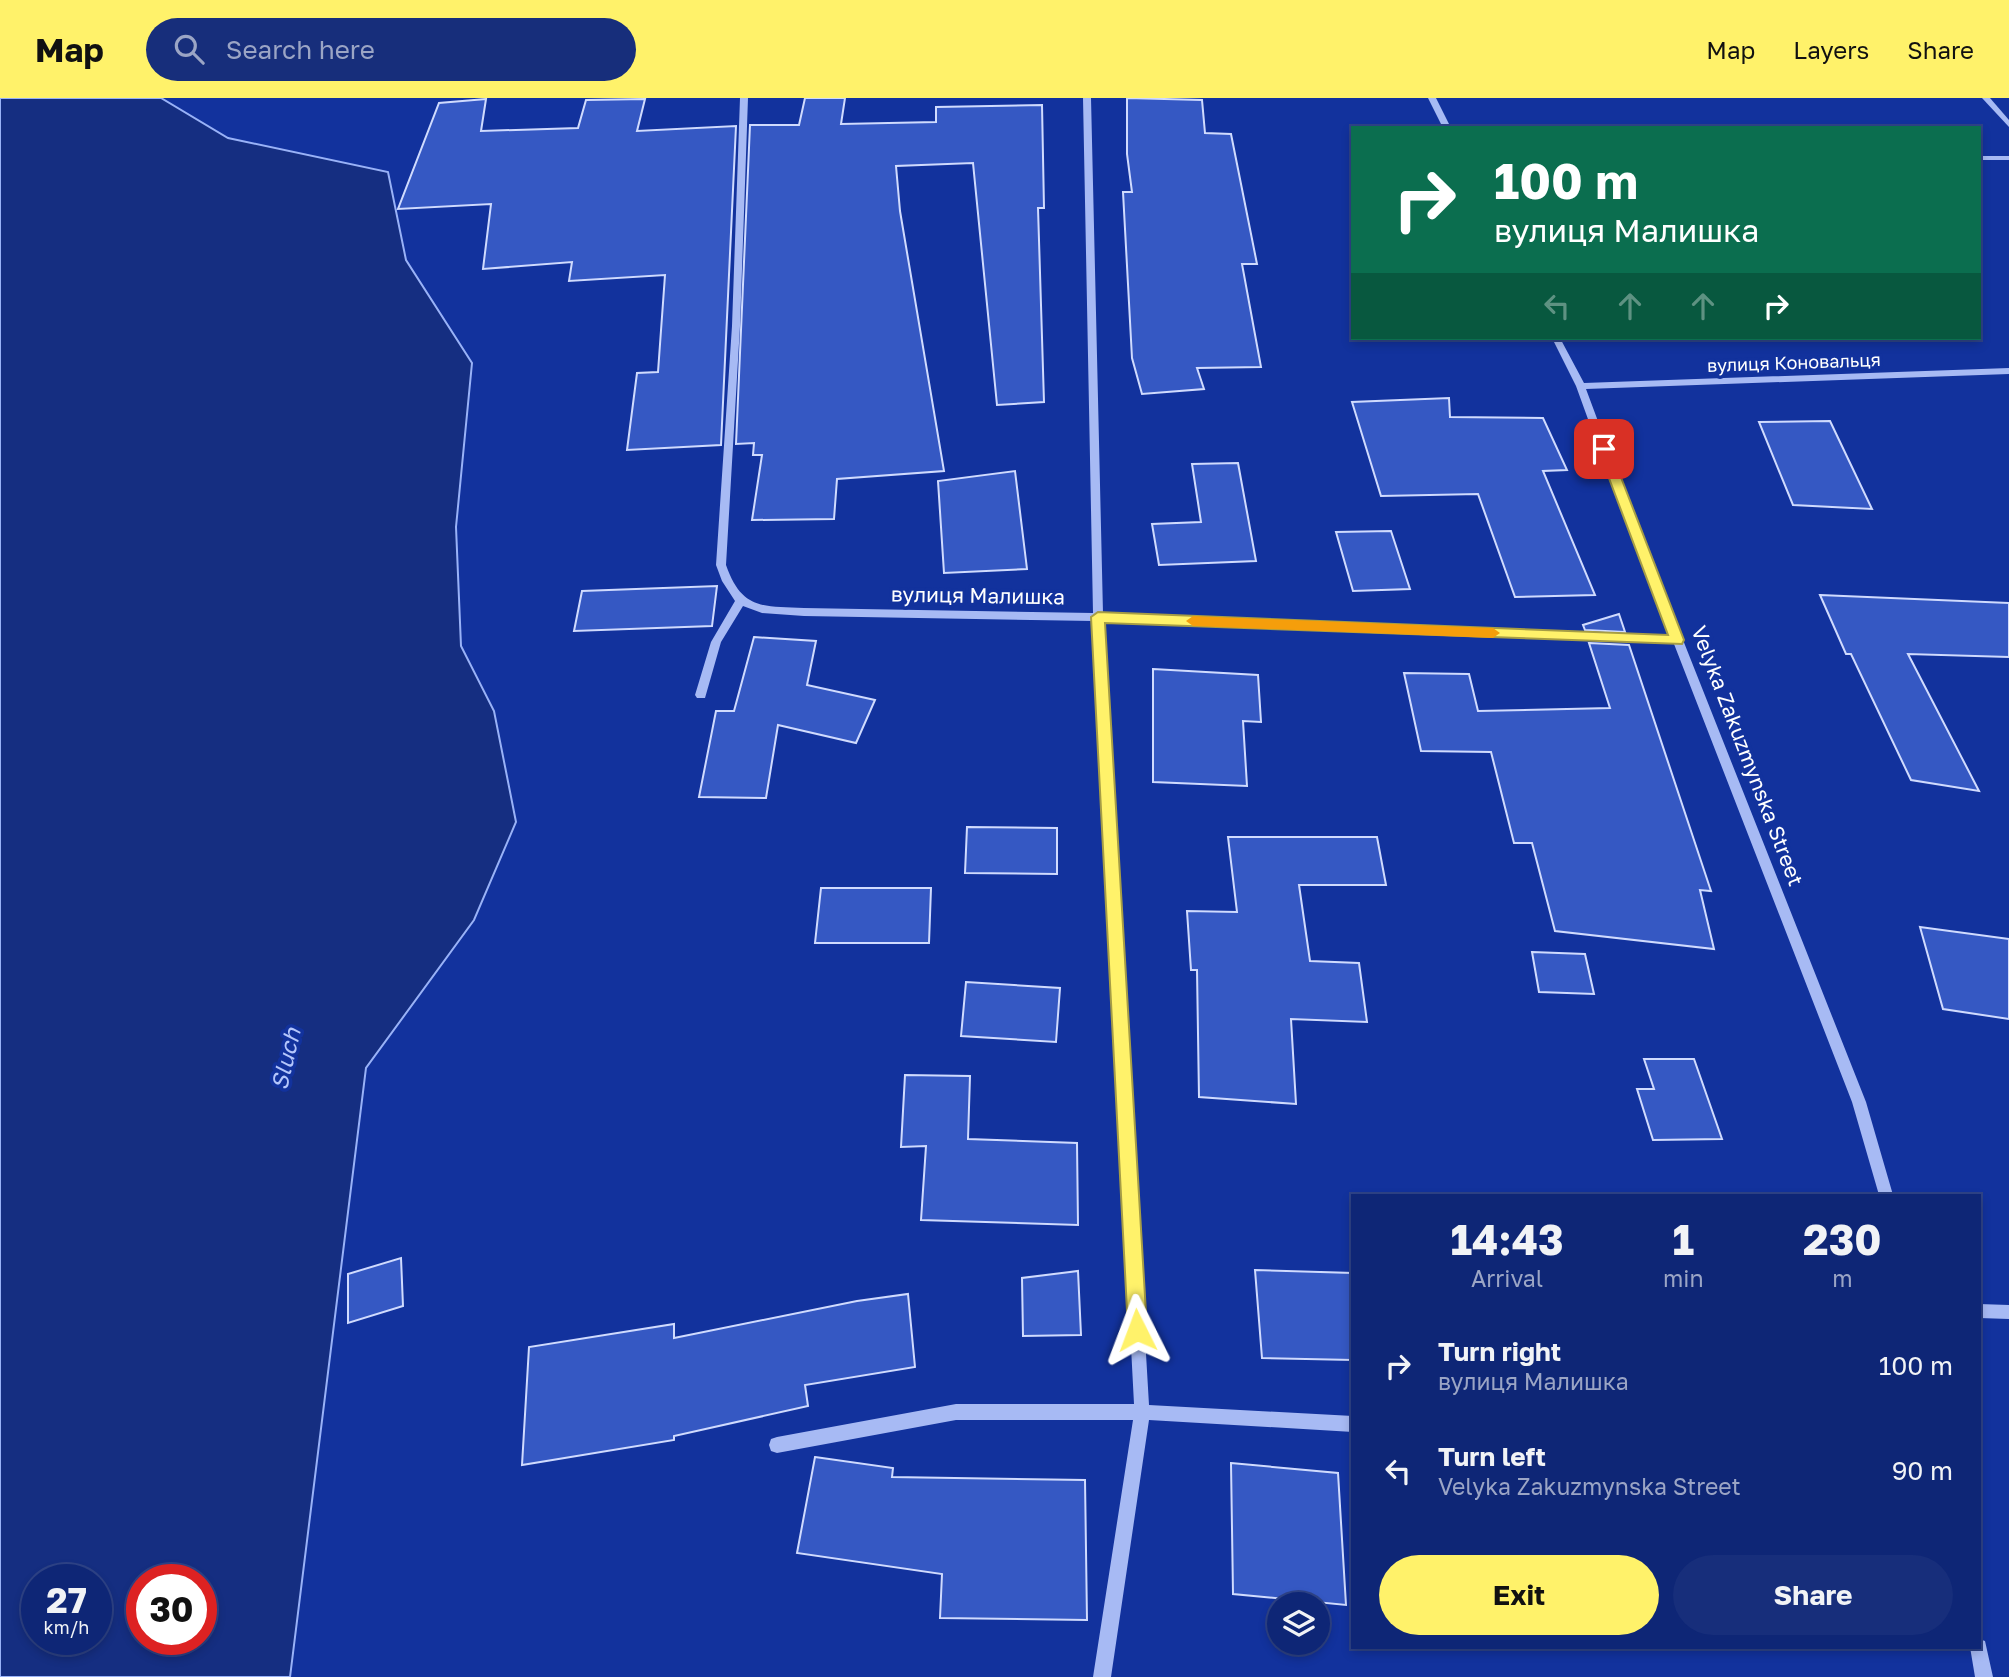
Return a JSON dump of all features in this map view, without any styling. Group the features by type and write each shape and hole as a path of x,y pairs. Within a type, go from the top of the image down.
{"street":[{"path":"701,695 716,642 740,602 727,584 721,565 736,327 744,98"},
{"path":"1087,98 1098,617 1142,1412 1102,1677"},
{"path":"1432,98 1446,126"},
{"path":"1986,98 2009,125"},
{"path":"1981,158 2009,158"},
{"name":"Velyka Zakuzmynska Street","path":"1557,340 1581,386 1859,1102 1886,1194"},
{"name":"вулиця Коновальця","path":"1581,386 2009,371"},
{"name":"вулиця Малишка","path":"740,602 766,609 804,612 1098,617 1678,640"},
{"path":"1981,1311 2009,1312"},
{"path":"777,1445 956,1412 1142,1412 1351,1424"},
{"path":"1979,1649 1984,1677"}],"water":[{"name":"Sluch","path":"0,98 161,98 228,138 388,172 406,260 472,363 456,527 461,646 494,711 516,822 474,920 366,1068 290,1677 0,1677"}],"building":[{"path":"805,98 845,98 841,124 936,122 936,107 1042,105 1044,208 1038,208 1044,402 997,405 973,163 896,166 900,211 944,471 837,479 834,519 752,520 762,455 753,455 754,443 736,444 750,125 799,125"},
{"path":"1127,98 1202,100 1205,133 1231,134 1257,264 1242,264 1261,367 1197,368 1204,389 1142,394 1132,358 1123,192 1132,192 1127,154"},
{"path":"486,99 481,131 578,128 586,100 645,99 637,131 736,126 721,445 627,450 637,373 658,372 665,275 569,281 572,262 483,269 491,204 398,209 439,103"},
{"path":"1449,398 1450,417 1543,418 1567,470 1543,471 1595,595 1515,597 1478,494 1381,496 1352,402"},
{"path":"1830,421 1872,509 1793,505 1759,422"},
{"path":"1238,463 1256,561 1159,565 1152,524 1201,522 1192,464"},
{"path":"1015,471 1027,569 944,573 938,481"},
{"path":"1391,531 1410,589 1353,591 1336,532"},
{"path":"717,586 712,626 574,631 582,591"},
{"path":"1820,595 2009,603 2009,657 1908,654 1979,791 1911,780 1851,654 1846,654"},
{"path":"1619,614 1625,632 1585,630 1583,625"},
{"path":"754,637 816,641 807,685 875,700 856,743 778,725 766,798 699,797 716,711 734,711"},
{"path":"1589,643 1629,645 1711,891 1700,890 1714,949 1555,931 1532,843 1514,843 1491,752 1421,751 1404,673 1469,674 1478,711 1610,708"},
{"path":"1153,669 1258,675 1261,722 1243,721 1247,786 1153,782"},
{"path":"967,827 1057,828 1057,874 965,873"},
{"path":"1228,837 1377,837 1386,885 1299,885 1310,961 1359,963 1367,1022 1291,1019 1296,1104 1199,1097 1197,970 1191,970 1187,911 1237,912"},
{"path":"821,888 931,888 929,943 815,943"},
{"path":"1920,927 2009,939 2009,1019 1943,1009"},
{"path":"1532,952 1585,954 1594,994 1539,992"},
{"path":"966,982 1060,988 1056,1042 961,1036"},
{"path":"1644,1059 1694,1059 1722,1139 1653,1140 1637,1089 1654,1089"},
{"path":"905,1075 970,1076 968,1139 1077,1143 1078,1225 921,1220 926,1146 901,1147"},
{"path":"401,1258 403,1306 348,1323 348,1274"},
{"path":"1255,1270 1351,1273 1351,1360 1262,1358"},
{"path":"1078,1271 1081,1335 1023,1336 1022,1278"},
{"path":"908,1294 915,1367 805,1385 808,1406 674,1436 674,1440 522,1465 529,1347 674,1324 674,1338 857,1301"},
{"path":"815,1457 893,1468 892,1477 1085,1480 1087,1620 940,1618 942,1574 797,1553"},
{"path":"1231,1463 1338,1473 1346,1605 1330,1603 1330,1592 1267,1592 1267,1597 1233,1594"}],"slow traffic":[{"path":"1193,621 1493,633"}],"route":[{"path":"1137,1330 1098,617 1678,640 1604,449"}]}
